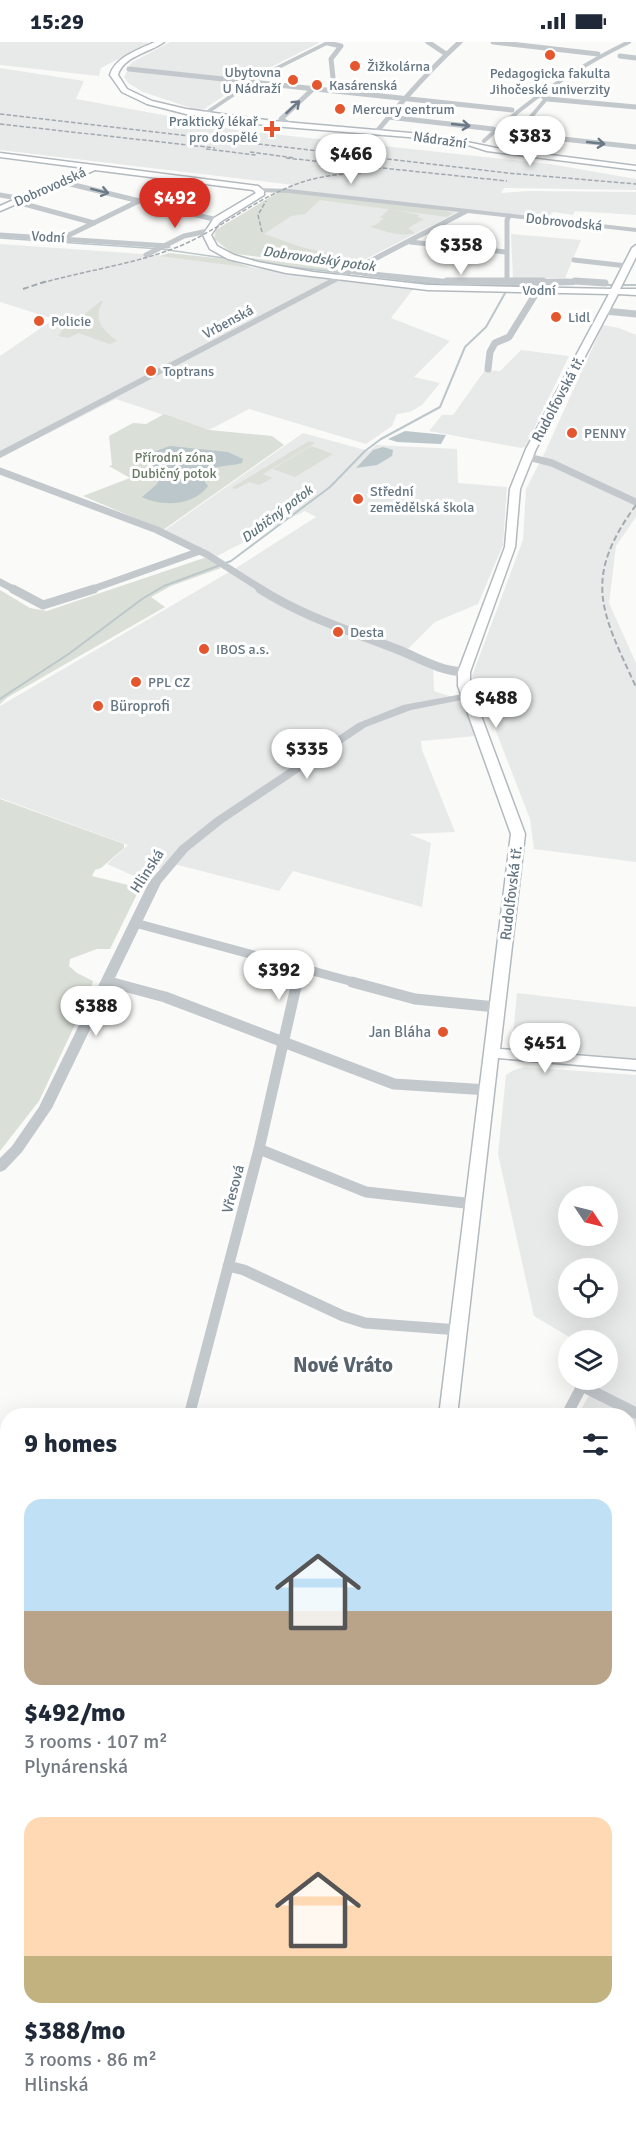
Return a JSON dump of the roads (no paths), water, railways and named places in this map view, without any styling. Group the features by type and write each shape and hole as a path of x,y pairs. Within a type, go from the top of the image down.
{"main road":[{"name":"Nádražní","path":"155,43 121,64 114,75 117,82 131,93 159,104 221,118 462,142 495,150"},
{"name":"Nádražní","path":"276,124 370,133 636,168"},
{"path":"0,155 94,167"},
{"name":"Dobrovodská","path":"0,209 94,167 245,186 260,190"},
{"path":"208,231 217,220 256,198 261,193 260,190"},
{"name":"Vodní","path":"208,231 210,243 224,254 239,261 263,267 349,274 420,287 505,286 535,293 616,288 636,292"},
{"name":"Rudolfovská tř.","path":"449,1408 518,834 468,696 464,672 510,547 515,489 528,457 636,248"},
{"path":"491,1053 636,1065"}],"street":[{"path":"428,42 446,54"},
{"path":"383,133 378,130 404,98 460,42"},
{"path":"493,42 636,58"},
{"path":"547,99 543,97 552,87 629,42"},
{"path":"608,54 634,42"},
{"path":"206,113 251,82 327,43 341,46 331,59 334,87 330,90"},
{"path":"370,133 388,117 501,129 515,111 599,54"},
{"path":"129,69 528,113"},
{"path":"289,124 281,119 313,88"},
{"path":"513,133 547,99"},
{"path":"508,144 513,133 539,100 636,106"},
{"path":"484,141 496,130"},
{"path":"513,133 636,147"},
{"path":"64,237 186,178"},
{"path":"62,182 217,220"},
{"name":"Dobrovodská","path":"260,190 289,190 636,230"},
{"path":"0,195 94,223"},
{"name":"Vrbenská","path":"0,455 349,274 365,269 467,211"},
{"path":"505,286 509,216"},
{"path":"146,255 194,232 208,231"},
{"name":"Vodní","path":"0,235 64,237 166,247"},
{"path":"410,242 506,252"},
{"path":"574,260 627,266"},
{"name":"Vodní","path":"365,269 462,283 505,286 605,283"},
{"path":"488,369 490,352 495,344 509,337 535,293"},
{"path":"605,311 636,314"},
{"path":"528,457 552,463 636,502"},
{"path":"0,471 157,530 200,551 287,606 309,616 447,671 464,672"},
{"path":"0,582 43,605 51,604 200,551"},
{"name":"Hlinská","path":"0,1167 17,1149 45,1108 155,882 176,855 201,834 330,746 386,714 424,702 468,696"},
{"path":"135,923 415,999 496,1007"},
{"name":"Vřesová","path":"191,1408 259,1149 300,968"},
{"path":"106,981 165,997 394,1084 488,1090"},
{"path":"259,1149 366,1192 474,1204"},
{"path":"228,1266 244,1270 344,1316 365,1323 459,1330"},
{"path":"570,1408 582,1386 626,1408"}],"waterway":[{"name":"Dobrovodský potok","path":"0,238 161,249 231,259"},
{"name":"Dobrovodský potok","path":"273,265 344,273"},
{"name":"Dobrovodský potok","path":"363,275 428,283"},
{"name":"Dobrovodský potok","path":"416,281 445,285"},
{"name":"Dobrovodský potok","path":"488,286 574,284"},
{"name":"Dobrovodský potok","path":"605,285 636,285"},
{"name":"Dubičný potok","path":"0,699 70,653 142,599 164,586 231,561 330,487 365,451 381,439 440,407 465,347 486,327 509,286"}],"railway":[{"path":"0,114 507,173 636,184"},
{"path":"0,124 215,148"},
{"path":"206,149 256,155"},
{"path":"250,152 295,158"},
{"path":"286,158 507,181"},
{"path":"42,283 146,258 180,246 275,193 306,181 361,173"},
{"path":"262,232 258,215 266,201"},
{"path":"23,289 47,281"},
{"path":"636,505 619,531 608,554 603,575 606,616 636,687"}],"place":[{"name":"Pedagogicka fakulta Jihočeské univerzity","path":"550,55"},
{"name":"Žižkolárna","path":"355,66"},
{"name":"Ubytovna U Nádraží","path":"293,80"},
{"name":"Kasárenská","path":"317,85"},
{"name":"Mercury centrum","path":"340,109"},
{"name":"Praktický lékař pro dospělé","path":"272,129"},
{"name":"Lidl","path":"556,317"},
{"name":"Policie","path":"39,321"},
{"name":"Toptrans","path":"151,371"},
{"name":"PENNY","path":"572,433"},
{"name":"Střední zemědělská škola","path":"358,499"},
{"name":"Desta","path":"338,632"},
{"name":"IBOS a.s.","path":"204,649"},
{"name":"PPL CZ","path":"136,682"},
{"name":"Büroprofi","path":"98,706"},
{"name":"Jan Bláha","path":"443,1032"}],"district":[{"name":"Nové Vráto","path":"343,1365"}],"park label":[{"name":"Přírodní zóna Dubičný potok","path":"174,466"}]}
